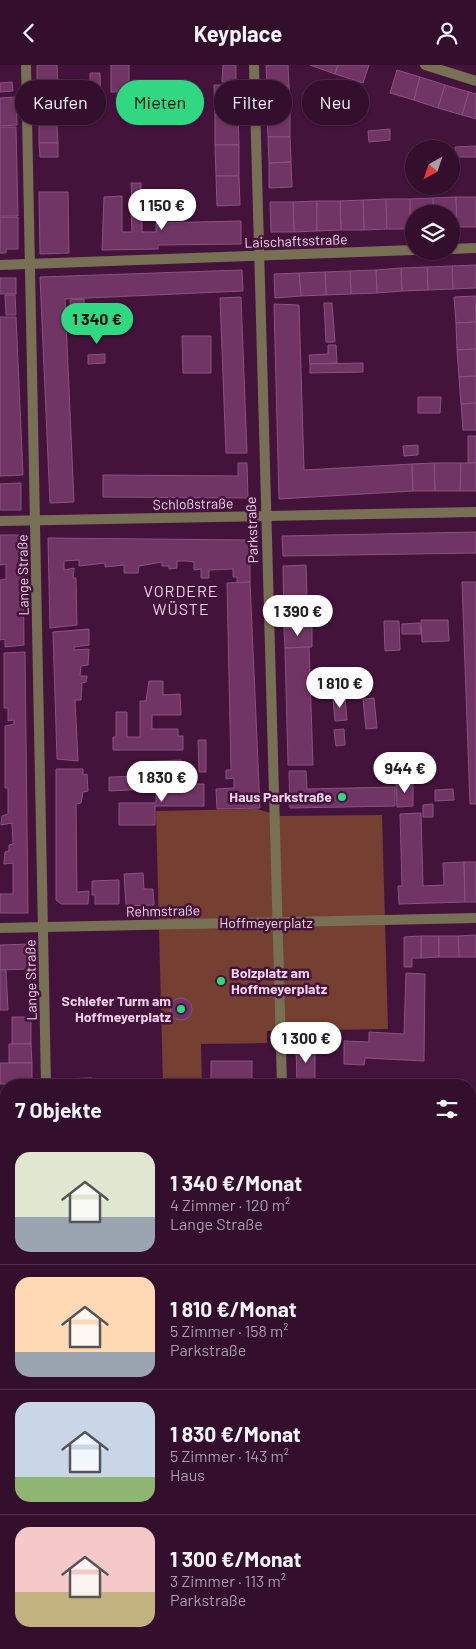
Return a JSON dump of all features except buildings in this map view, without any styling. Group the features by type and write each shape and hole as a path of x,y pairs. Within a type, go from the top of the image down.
{"street":[{"name":"Lange Straße","path":"26,65 46,1079"},
{"name":"Parkstraße","path":"254,65 276,923 282,1079"},
{"path":"425,65 476,81"},
{"path":"460,249 476,248"},
{"name":"Laischaftsstraße","path":"0,265 405,250"},
{"name":"Schloßstraße","path":"0,521 476,512"},
{"name":"Rehmstraße","path":"0,929 476,918"}],"green space":[{"name":"Hoffmeyerplatz","path":"257,809 280,816 382,815 388,1029 267,1031 267,1043 201,1044 202,1079 163,1079 156,811"}],"place":[{"name":"Haus Parkstraße","path":"342,797"},
{"name":"Bolzplatz am Hoffmeyerplatz","path":"221,981"},
{"name":"Schiefer Turm am Hoffmeyerplatz","path":"181,1009"}],"district":[{"name":"VORDERE WÜSTE","path":"181,600"}]}
